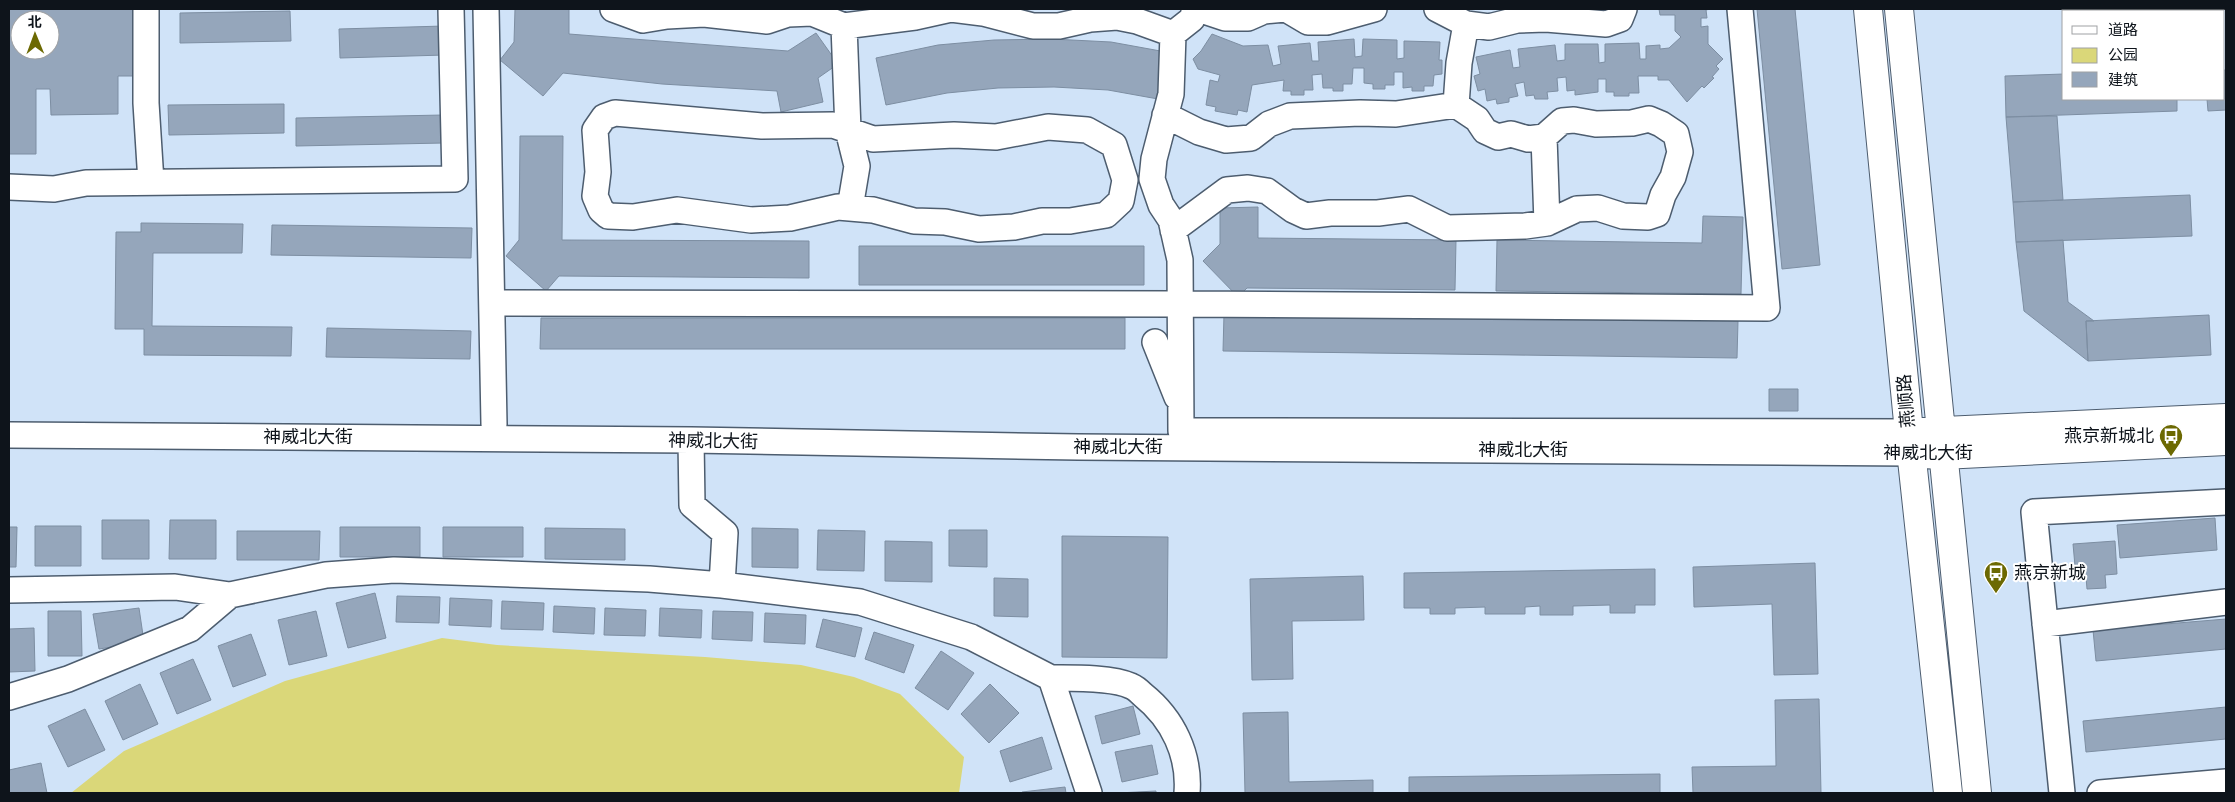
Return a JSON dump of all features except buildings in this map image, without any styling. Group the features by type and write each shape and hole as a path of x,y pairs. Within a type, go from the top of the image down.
{"main road":[{"name":"燕顺路","path":"1868,9 1910,443 1948,793"},
{"name":"燕顺路","path":"1899,9 1977,793"},
{"name":"神威北大街","path":"1941,444 2226,418"},
{"name":"神威北大街","path":"1910,443 2226,441"}],"street":[{"path":"146,9 146,103 151,182"},
{"path":"9,186 54,189 86,183 455,179 451,9"},
{"path":"486,9 494,424"},
{"path":"613,9 643,20 667,16 704,14 767,21 788,14 811,11 844,26 915,17 950,9 983,13 1032,26 1059,26 1117,13 1173,34"},
{"path":"1173,34 1192,19 1196,9 1225,18 1248,18 1264,11 1286,9 1308,22 1327,22 1374,9"},
{"path":"1437,9 1466,24 1488,27 1517,20 1546,19 1606,24 1620,19 1624,9"},
{"path":"492,303 1181,304 1767,308 1740,9"},
{"path":"1456,105 1459,62 1466,24"},
{"path":"844,26 848,130 857,166 850,208"},
{"path":"1173,34 1172,94 1154,159 1152,179 1161,205 1171,220 1180,260 1181,431"},
{"path":"1166,115 1199,132 1226,140 1251,138 1269,124 1290,116 1360,113 1396,114 1456,105 1477,120 1485,131 1498,137 1511,134 1528,139 1544,137 1562,121 1574,120 1596,124 1632,123 1649,119 1676,134 1680,152 1673,177 1663,195 1657,214 1648,217 1623,216 1598,208 1577,209 1547,223 1525,226 1447,228 1409,209 1378,213 1330,213 1306,216 1293,210 1267,191 1248,188 1227,190 1173,230"},
{"path":"615,112 762,126 833,125 848,130 872,139 954,135 996,137 1048,127 1087,130 1114,145 1125,180 1121,201 1106,215 1070,221 1042,221 1014,227 979,229 945,222 914,221 873,210 838,207 790,218 752,220 677,210 633,217 608,216 601,210 596,196 598,172 595,130 604,117 615,112"},
{"path":"1544,137 1547,223"},
{"path":"1125,180 1152,179"},
{"path":"1155,342 1181,406"},
{"name":"神威北大街","path":"9,418 1181,431 1910,443"},
{"name":"神威北大街","path":"9,435 691,440 1078,447 1910,443"},
{"path":"691,440 692,505 725,533 722,585"},
{"path":"2062,793 2034,512 2226,502"},
{"path":"9,590 176,587 230,595 326,575 394,570 649,579 722,585 860,602 971,637 1051,678 1090,678 1132,686 1160,709 1181,744 1188,778 1187,793"},
{"path":"9,697 68,680 190,629 230,595"},
{"path":"2045,624 2226,602"},
{"path":"1051,678 1089,793"},
{"path":"2100,793 2226,782"}],"green space":[{"path":"442,638 497,645 705,657 801,665 854,677 900,694 964,757 959,793 71,793 124,751 285,681"}],"place":[{"name":"燕京新城北","path":"2171,457"},
{"name":"燕京新城","path":"1996,594"}]}
